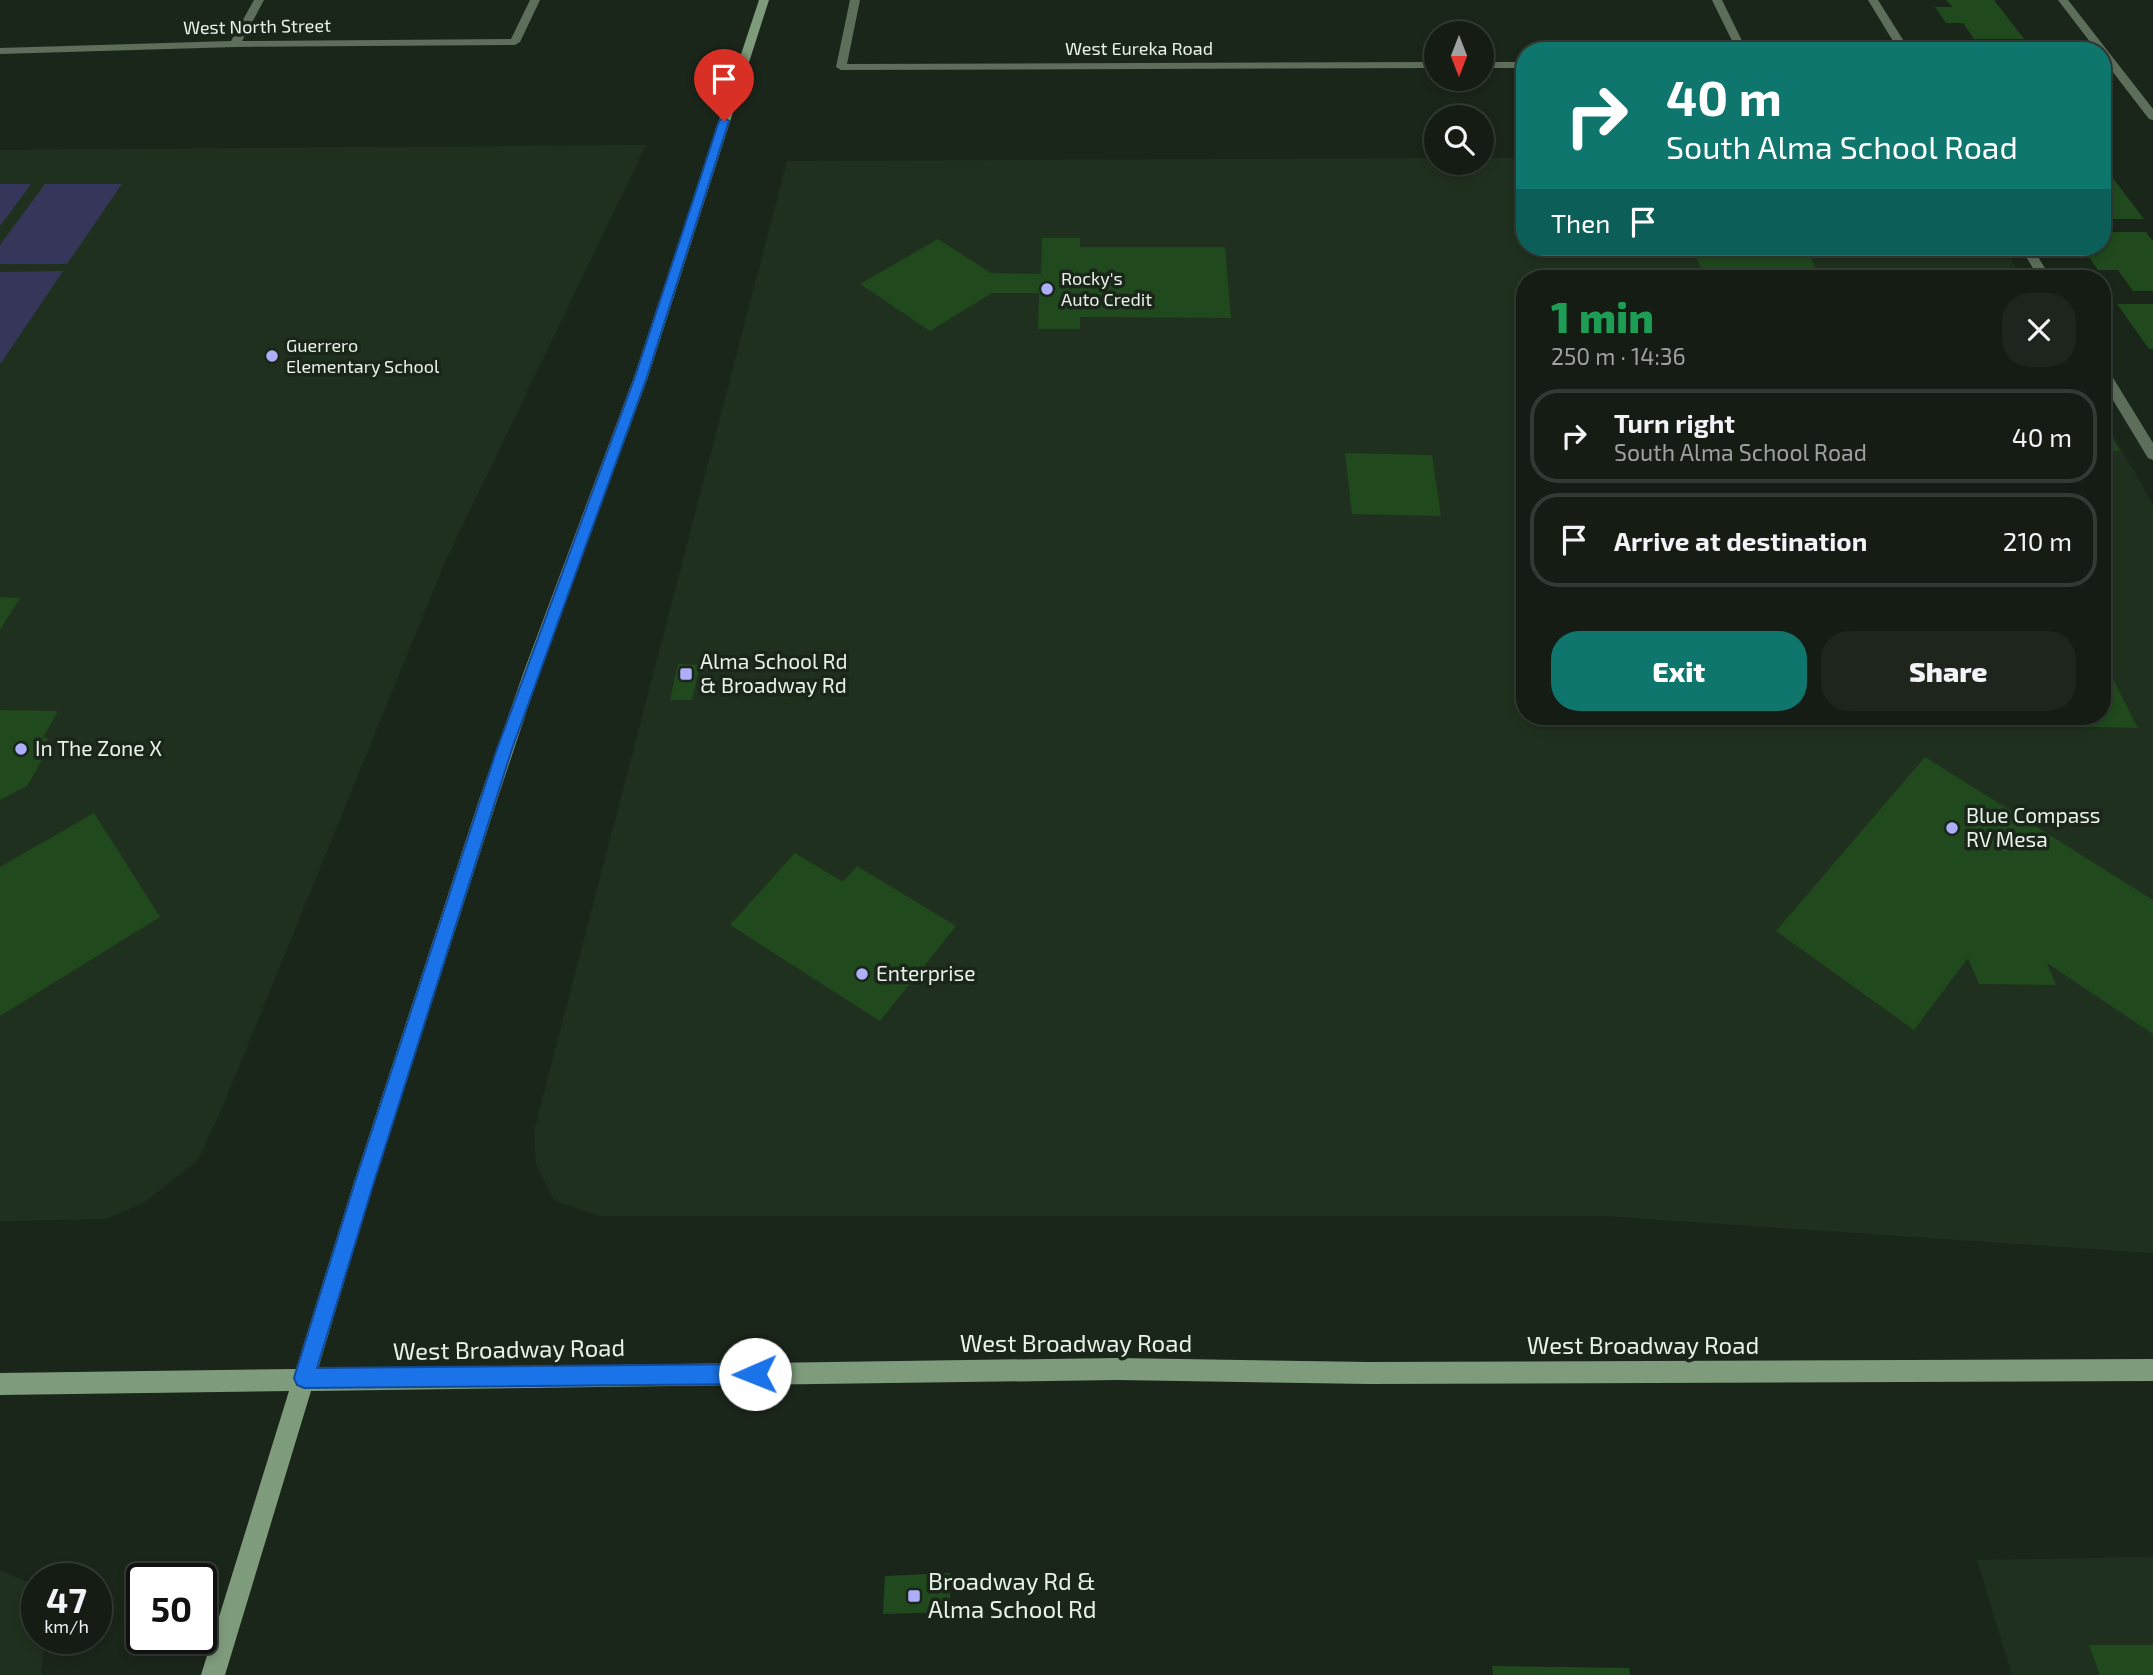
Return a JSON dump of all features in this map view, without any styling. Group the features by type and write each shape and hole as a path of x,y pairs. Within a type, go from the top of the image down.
{"main road":[{"path":"213,1675 364,1182 505,749 641,377 764,0"},
{"name":"West Broadway Road","path":"0,1384 1117,1369 1369,1373 2153,1370"}],"street":[{"path":"235,44 259,0"},
{"name":"West North Street","path":"0,51 235,44 515,42 534,0"},
{"name":"West Eureka Road","path":"855,0 841,67 1424,65"},
{"path":"1717,0 1738,42"},
{"path":"1873,0 1899,42"},
{"path":"2063,0 2095,42"},
{"path":"2111,62 2153,117"},
{"path":"1494,65 1516,65"},
{"path":"2111,386 2153,455"}],"shaded area":[{"path":"646,145 445,562 222,1108 198,1160 145,1202 106,1219 0,1221 0,150"},
{"path":"1424,158 1424,175 1494,175 1494,158 1516,158 1516,256 2009,256 2017,270 1516,270 1516,725 2111,725 2111,432 2153,505 2153,1253 1603,1216 599,1216 554,1200 536,1164 534,1131 787,161"},
{"path":"0,184 31,184 0,226"},
{"path":"45,184 122,184 67,264 0,264 0,245"},
{"path":"63,271 1,363 0,363 0,272"},
{"path":"2153,1557 2153,1675 2012,1675 1977,1560"},
{"path":"0,1570 21,1579 21,1654 43,1654 41,1675 0,1675"}],"building":[{"path":"1946,0 1994,0 2024,39 1974,39 1963,23 1946,23 1935,7 1952,7"},
{"path":"2111,176 2144,219 2111,219"},
{"path":"2111,232 2146,232 2153,241 2153,291 2133,291 2118,270 2098,270 2088,256 2111,256"},
{"name":"Rocky's Auto Credit","path":"1042,238 1080,238 1080,247 1225,247 1231,318 1080,317 1080,329 1038,329 1039,293 992,293 930,331 860,284 938,239 991,273 1041,274"},
{"path":"1696,256 1810,256 1816,270 1702,270"},
{"path":"2117,304 2153,304 2153,349 2149,349"},
{"path":"2111,436 2120,451 2111,450"},
{"path":"1345,453 1432,455 1441,516 1352,514"},
{"path":"0,597 20,598 0,630"},
{"path":"678,664 700,665 692,700 670,700"},
{"path":"2111,676 2138,728 2025,725 2111,725"},
{"name":"In The Zone X","path":"0,710 58,711 43,738 48,738 35,760 42,760 27,786 0,800"},
{"name":"Blue Compass RV Mesa","path":"1925,757 2153,900 2153,1034 2047,963 2056,985 1979,984 1968,958 1914,1030 1776,931"},
{"name":"In The Zone X","path":"94,813 160,917 0,1016 0,867"},
{"name":"Enterprise","path":"795,853 843,882 857,866 956,926 880,1021 730,925"},
{"path":"950,1573 950,1612 883,1614 885,1576"},
{"path":"2089,1645 2153,1645 2153,1675 2100,1675"},
{"path":"1492,1666 1629,1668 1630,1675 1493,1675"}],"place":[{"name":"Rocky's Auto Credit","path":"1047,289"},
{"name":"Guerrero Elementary School","path":"272,356"},
{"name":"Alma School Rd & Broadway Rd","path":"686,674"},
{"name":"In The Zone X","path":"21,749"},
{"name":"Blue Compass RV Mesa","path":"1952,828"},
{"name":"Enterprise","path":"862,974"},
{"name":"Broadway Rd & Alma School Rd","path":"914,1596"}],"route":[{"path":"724,121 641,377 505,749 364,1182 304,1378 755,1374"}]}
